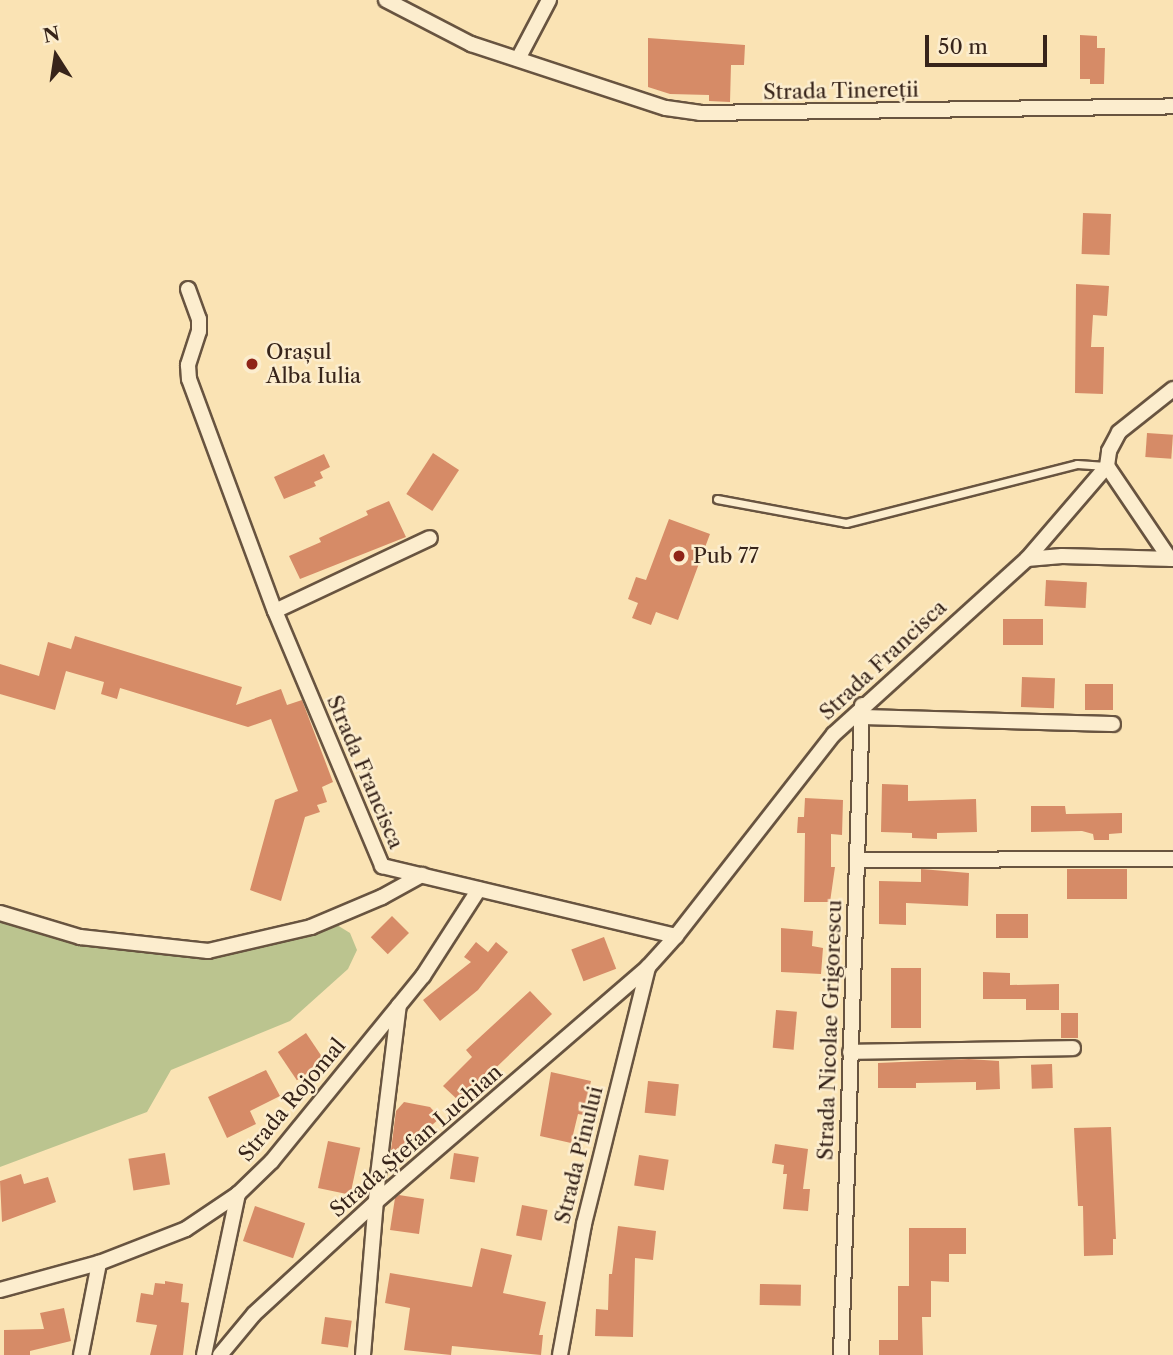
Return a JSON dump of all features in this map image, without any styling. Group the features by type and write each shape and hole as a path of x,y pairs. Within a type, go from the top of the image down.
{"street":[{"name":"Strada Tinereții","path":"386,0 471,44 666,108 700,113 1173,106"},
{"path":"518,59 549,0"},
{"path":"188,289 199,319 199,331 188,365 190,379 275,611 430,538"},
{"path":"1172,559 1107,466 1109,451 1119,432 1173,389"},
{"name":"Strada Francisca","path":"648,967 676,936 812,759 1027,559 1107,466"},
{"path":"1027,559 1062,556 1172,559"},
{"name":"Strada Francisca","path":"275,611 382,866 676,936"},
{"path":"862,711 1113,724"},
{"name":"Strada Nicolae Grigorescu","path":"841,1355 862,711"},
{"path":"857,860 1173,859"},
{"path":"0,913 80,937 208,951 311,927 382,897 422,875"},
{"name":"Strada Rojomal","path":"0,1290 99,1263 186,1230 237,1194 279,1153 439,954 479,889"},
{"name":"Strada Ștefan Luchian","path":"220,1355 254,1314 376,1202 648,967"},
{"name":"Strada Pinului","path":"560,1355 583,1224 648,967"},
{"path":"363,1355 376,1202 399,1004"},
{"path":"850,1052 1073,1048"},
{"path":"204,1355 237,1194"},
{"path":"82,1355 99,1263"}],"lane":[{"path":"717,499 846,523 1077,464 1107,466"}],"green space":[{"path":"0,906 66,926 163,943 218,944 337,925 350,933 357,950 348,969 290,1021 171,1070 147,1112 0,1167"}],"building":[{"path":"1080,35 1097,36 1097,48 1105,48 1104,84 1090,84 1090,79 1080,79"},
{"path":"648,38 745,45 744,65 731,65 730,102 709,101 709,95 670,94 648,87"},
{"path":"1083,213 1111,214 1110,255 1082,254"},
{"path":"1076,284 1109,286 1107,316 1093,315 1091,347 1104,347 1103,394 1075,393"},
{"path":"1147,433 1173,435 1171,459 1145,457"},
{"path":"433,453 459,470 432,511 406,494"},
{"path":"324,454 330,467 320,472 323,478 314,482 316,486 284,499 274,477"},
{"path":"389,501 406,537 300,579 289,556 321,542 319,538 368,515 366,511"},
{"name":"Pub 77","path":"669,519 710,534 678,620 656,612 651,625 632,618 638,603 628,599 636,577 646,580"},
{"path":"1046,580 1087,582 1086,608 1045,606"},
{"path":"1003,619 1043,619 1043,645 1003,645"},
{"path":"75,636 242,687 236,705 281,689 287,705 302,700 333,782 322,787 327,802 317,805 320,812 305,817 281,901 250,890 275,800 298,791 271,719 248,727 120,688 117,699 101,694 104,682 66,671 55,710 0,694 0,664 39,676 48,642 71,649"},
{"path":"1022,677 1055,678 1054,708 1021,707"},
{"path":"1085,684 1113,684 1113,710 1085,710"},
{"path":"882,784 908,785 908,801 976,799 977,832 937,833 937,839 912,838 912,833 881,832"},
{"path":"805,798 843,800 842,835 831,834 831,867 835,867 830,902 804,902 805,833 797,833 798,817 804,817"},
{"path":"1031,806 1065,806 1066,814 1122,813 1122,833 1109,834 1109,840 1094,840 1093,834 1082,831 1031,832"},
{"path":"921,869 969,873 968,906 906,903 906,925 879,924 879,881 921,882"},
{"path":"1067,869 1127,869 1127,899 1067,899"},
{"path":"996,914 1028,914 1028,938 996,938"},
{"path":"392,916 409,933 388,954 371,937"},
{"path":"781,928 813,931 812,946 823,948 821,974 781,972"},
{"path":"604,937 616,969 584,981 571,950"},
{"path":"476,942 488,952 496,942 508,952 478,990 440,1021 423,1000 471,962 464,957"},
{"path":"891,968 921,968 921,1028 891,1028"},
{"path":"983,972 1010,973 1010,985 1059,984 1059,1010 1026,1010 1026,999 983,999"},
{"path":"530,991 552,1014 460,1102 443,1086 472,1057 466,1050"},
{"path":"776,1010 797,1012 794,1050 773,1048"},
{"path":"1061,1013 1078,1013 1078,1038 1061,1038"},
{"path":"306,1033 325,1061 297,1080 278,1052"},
{"path":"969,1059 999,1061 1000,1089 976,1090 976,1082 916,1083 916,1088 878,1088 878,1063"},
{"path":"1052,1064 1053,1088 1032,1089 1031,1065"},
{"path":"266,1070 280,1096 250,1111 256,1124 227,1138 208,1097"},
{"path":"551,1072 591,1081 583,1115 578,1114 571,1143 540,1136"},
{"path":"648,1081 679,1084 675,1116 645,1113"},
{"path":"404,1102 430,1107 440,1118 397,1156 391,1150 396,1111"},
{"path":"1111,1127 1116,1239 1113,1239 1113,1255 1084,1256 1083,1206 1078,1206 1074,1128"},
{"path":"328,1141 360,1148 350,1195 318,1188"},
{"path":"775,1144 808,1149 803,1189 810,1189 808,1211 783,1209 787,1174 783,1174 784,1165 772,1163"},
{"path":"165,1153 170,1185 133,1190 128,1159"},
{"path":"454,1153 479,1157 475,1183 450,1179"},
{"path":"639,1155 669,1160 664,1190 634,1186"},
{"path":"21,1174 24,1184 48,1177 56,1202 2,1222 0,1181"},
{"path":"399,1195 424,1199 419,1234 390,1230 395,1198"},
{"path":"522,1205 548,1210 542,1240 516,1235"},
{"path":"255,1206 305,1223 293,1258 243,1241"},
{"path":"618,1226 656,1231 653,1260 635,1258 633,1337 595,1336 596,1309 608,1310 609,1274 612,1274"},
{"path":"909,1228 966,1228 966,1254 949,1254 949,1282 931,1281 931,1317 922,1317 923,1355 879,1355 879,1340 898,1340 898,1286 909,1286"},
{"path":"481,1248 512,1255 503,1293 546,1302 539,1335 543,1335 541,1355 452,1346 451,1355 404,1350 410,1308 385,1303 390,1273 472,1287"},
{"path":"165,1281 183,1284 181,1302 189,1303 183,1355 150,1355 157,1325 136,1322 141,1293 153,1295 155,1283 165,1284"},
{"path":"760,1284 801,1285 801,1306 760,1305"},
{"path":"64,1308 71,1341 30,1351 30,1355 4,1355 4,1330 44,1329 40,1313"},
{"path":"325,1317 352,1321 348,1347 321,1344"}],"place":[{"name":"Orașul Alba Iulia","path":"252,364"},
{"name":"Pub 77","path":"679,556"}]}
